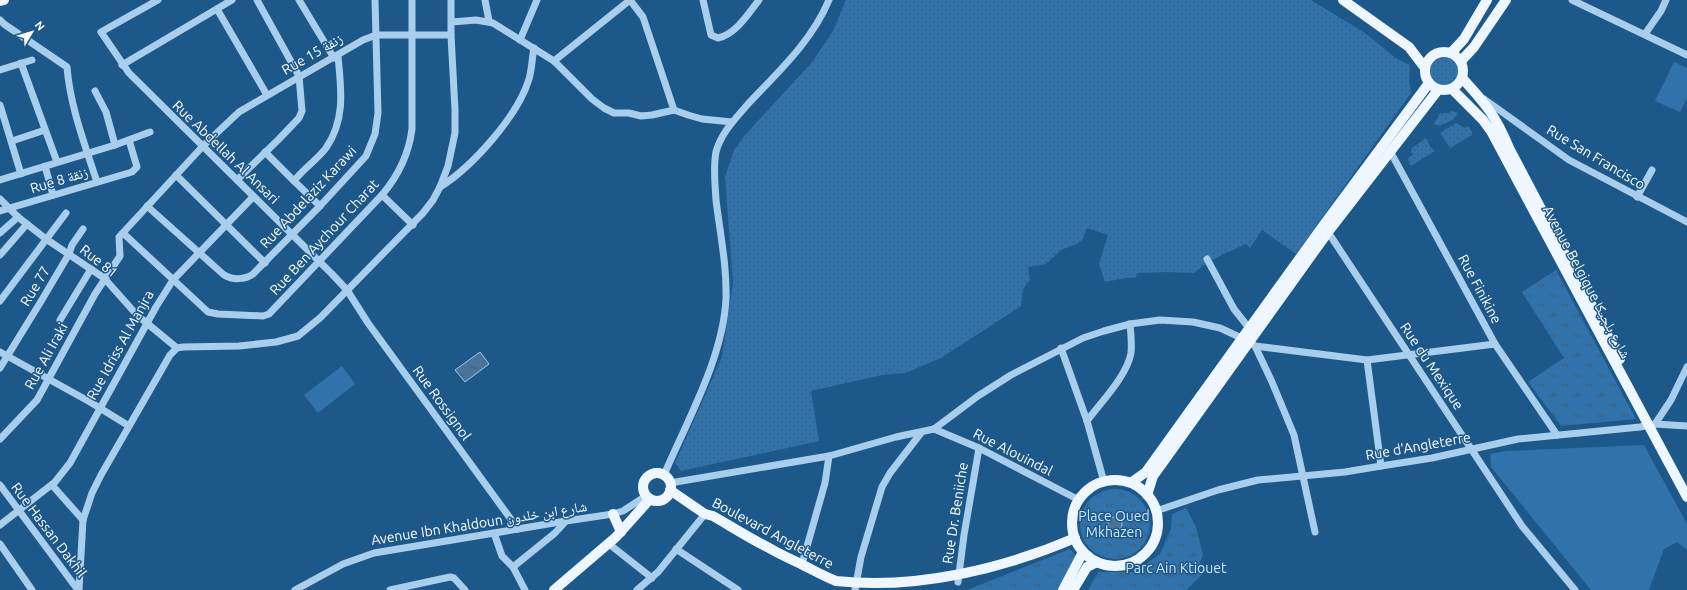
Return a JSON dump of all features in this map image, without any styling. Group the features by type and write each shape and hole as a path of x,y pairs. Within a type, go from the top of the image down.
{"main road":[{"path":"0,1 4,0"},
{"path":"1343,0 1409,47 1425,68"},
{"path":"1451,53 1464,39 1487,0"},
{"path":"1461,61 1474,47 1506,0"},
{"path":"1409,47 1435,54 1443,52 1451,53 1461,61 1463,67 1462,78 1452,89 1438,90 1426,78 1425,68 1427,62 1435,54"},
{"name":"Avenue Belgique شارع بلجيكا","path":"1462,78 1488,107 1498,123 1687,497"},
{"path":"1132,482 1146,472 1248,342 1249,328 1430,83"},
{"name":"Avenue Belgique شارع بلجيكا","path":"1452,89 1482,120 1490,131 1651,425 1687,483"},
{"path":"1147,494 1153,476 1248,342 1328,232 1438,90"},
{"path":"656,473 668,483 663,499 655,501 648,498 643,488 645,480 651,474 656,473"},
{"path":"1116,480 1132,482 1147,494 1156,511 1158,523 1156,536 1151,546 1143,556 1132,562 1121,566 1109,566 1097,562 1083,552 1075,538 1072,526 1073,515 1079,500 1092,487 1104,482 1116,480"},
{"name":"Boulevard Angleterre","path":"668,483 705,514 802,564 818,574 855,588 902,590 958,582 994,571 1075,538"},
{"path":"554,590 609,544 621,532 648,498"},
{"path":"613,514 621,532"},
{"path":"1063,590 1083,552"},
{"path":"1073,590 1087,567 1097,562"}],"street":[{"name":"Rue Abdellah Al Ansari","path":"158,0 101,32 122,65 149,94 320,261 347,290"},
{"path":"122,65 232,0"},
{"path":"237,180 279,139 301,114 302,106 299,76 257,0"},
{"path":"294,181 326,149 339,126 341,112 336,57 299,0"},
{"name":"Rue Abdelaziz Karawi","path":"147,206 219,272 230,278 244,278 250,276 320,206 366,156 374,138 378,113 375,0"},
{"name":"Rue Ben Aychour Charat","path":"123,233 211,313 263,316 269,314 382,195 396,177 411,134 413,35 412,0"},
{"path":"78,590 83,520 101,475 170,355 177,348 239,346 288,340 298,336 307,330 413,225 433,200 448,166 454,133 456,110 451,35 451,0"},
{"path":"486,0 490,21"},
{"path":"520,40 537,0"},
{"path":"554,61 630,0 643,17 674,110"},
{"path":"703,0 711,35 718,38 727,35 733,30 759,0"},
{"path":"829,0 824,12 801,47 732,122 720,141 715,162 716,195 725,264 726,300 723,321 719,340 710,368 668,483 830,456 896,437 921,433 934,429 998,383 1061,348 1104,330 1130,324 1160,320 1193,322 1220,328 1248,342 1368,360 1410,356 1495,344"},
{"path":"1572,0 1687,55"},
{"path":"1645,34 1661,11 1666,0"},
{"path":"217,9 266,95"},
{"path":"0,20 66,67 70,89 87,153 97,182"},
{"path":"452,22 476,20 490,21 554,61 592,100 614,113 629,113 641,116 674,110 688,116 702,119 732,122"},
{"name":"Rue 15 زنقة","path":"123,233 203,146 239,112 266,95 336,57 363,40 376,35 451,35"},
{"path":"440,187 468,166 488,143 511,112 523,94 530,78 534,48"},
{"path":"0,70 32,60"},
{"path":"21,63 57,162"},
{"path":"95,91 106,112 115,145"},
{"name":"Rue San Francisco","path":"1476,94 1570,160 1637,197 1687,222"},
{"path":"0,105 21,174"},
{"path":"12,141 45,130"},
{"path":"0,180 115,145 150,132"},
{"name":"Rue 8 زنقة","path":"0,211 132,172 137,167 129,140"},
{"name":"Rue Finikine","path":"1390,151 1495,344 1556,435"},
{"path":"265,152 320,206"},
{"path":"45,166 53,195"},
{"path":"1637,197 1652,170"},
{"path":"176,175 265,262"},
{"path":"382,195 413,225"},
{"name":"Rue Idriss Al Manjra","path":"0,525 52,485 62,475 173,280 253,197"},
{"name":"Rue 81","path":"0,199 18,217 46,239 104,278 137,315 177,348"},
{"path":"0,301 66,213"},
{"path":"0,233 18,217"},
{"path":"0,255 27,224"},
{"name":"Rue 77","path":"0,368 82,228"},
{"name":"Rue du Mexique","path":"1328,232 1522,526 1575,590"},
{"name":"Rue Ali Iraki","path":"0,439 37,400 104,278 120,256 121,250 119,239 123,233"},
{"path":"1207,259 1234,309 1249,328"},
{"path":"60,320 91,269"},
{"name":"Rue Rossignol","path":"347,290 368,323 518,529"},
{"path":"1087,421 1114,386 1129,361 1131,352 1130,324"},
{"path":"1248,342 1275,388 1294,435 1315,532"},
{"path":"1061,348 1087,421 1104,482"},
{"path":"0,352 129,426"},
{"path":"1368,360 1381,466"},
{"path":"1651,425 1671,400 1687,367"},
{"name":"Rue d'Angleterre","path":"1156,511 1218,490 1250,482 1381,466 1432,458 1518,438 1651,425 1687,426"},
{"name":"Rue Alouindal","path":"934,429 979,448 1079,500"},
{"path":"855,588 861,557 882,487 890,473 921,433"},
{"name":"Rue Dr. Beniiche","path":"958,582 965,528 979,448"},
{"path":"802,564 825,483 830,456"},
{"path":"52,485 83,520"},
{"name":"Rue Hassan Dakhil","path":"0,486 78,590"},
{"name":"Avenue Ibn Khaldoun شارع ابن خلدون","path":"295,590 306,587 353,560 374,553 566,520 613,514 623,511 648,498"},
{"path":"638,590 652,578 705,514"},
{"path":"513,567 555,533 566,520"},
{"path":"494,533 502,556 513,567 525,590"},
{"path":"0,544 32,590"},
{"path":"609,544 652,578"},
{"path":"676,549 738,590"},
{"path":"390,590 450,577 454,578 465,590"}],"green space":[{"path":"846,0 1311,0 1365,33 1397,59 1410,65 1409,79 1411,93 1296,254 1262,230 1250,248 1246,244 1239,247 1212,260 1194,273 1137,273 1136,278 1125,278 1105,282 1099,264 1108,235 1087,228 1082,240 1061,250 1046,264 1028,267 1030,280 1023,289 1021,306 941,358 905,373 882,375 811,391 819,441 681,471 675,463 722,357 733,283 725,177 734,150 745,135 813,61 833,31"},
{"path":"1444,57 1454,61 1458,71 1454,81 1444,85 1434,81 1430,71 1434,61"},
{"path":"1674,62 1687,68 1687,98 1680,112 1655,101"},
{"path":"1451,111 1458,113 1454,119 1439,126 1434,124 1440,113 1450,113"},
{"path":"1456,123 1465,128 1468,126 1472,132 1472,135 1450,148 1440,133"},
{"path":"1426,138 1431,148 1435,151 1411,166 1408,161 1409,157 1412,156 1413,153 1411,153 1412,148"},
{"path":"1556,270 1636,419 1561,426 1528,382 1564,358 1522,292"},
{"path":"342,366 355,384 318,413 304,395"},
{"path":"1644,445 1687,524 1687,550 1677,542 1664,549 1649,590 1591,590 1491,467 1490,454 1506,451"},
{"name":"Place Oued Mkhazen","path":"1108,489 1122,489 1135,495 1144,504 1148,510 1150,524 1148,538 1140,549 1129,557 1122,559 1108,559 1101,557 1090,549 1082,538 1080,531 1080,517 1082,510 1090,499 1101,491"},
{"name":"Parc Ain Ktiouet","path":"1186,508 1196,527 1203,555 1197,570 1204,573 1186,590 1088,590 1098,572 1134,572 1160,554 1171,529 1172,514"},
{"path":"1070,549 1076,556 1058,590 967,590"}],"water":[{"path":"480,352 489,364 465,382 455,370"},
{"path":"1115,517 1120,519 1122,524 1120,529 1115,531 1110,529 1108,524 1110,519"}]}
